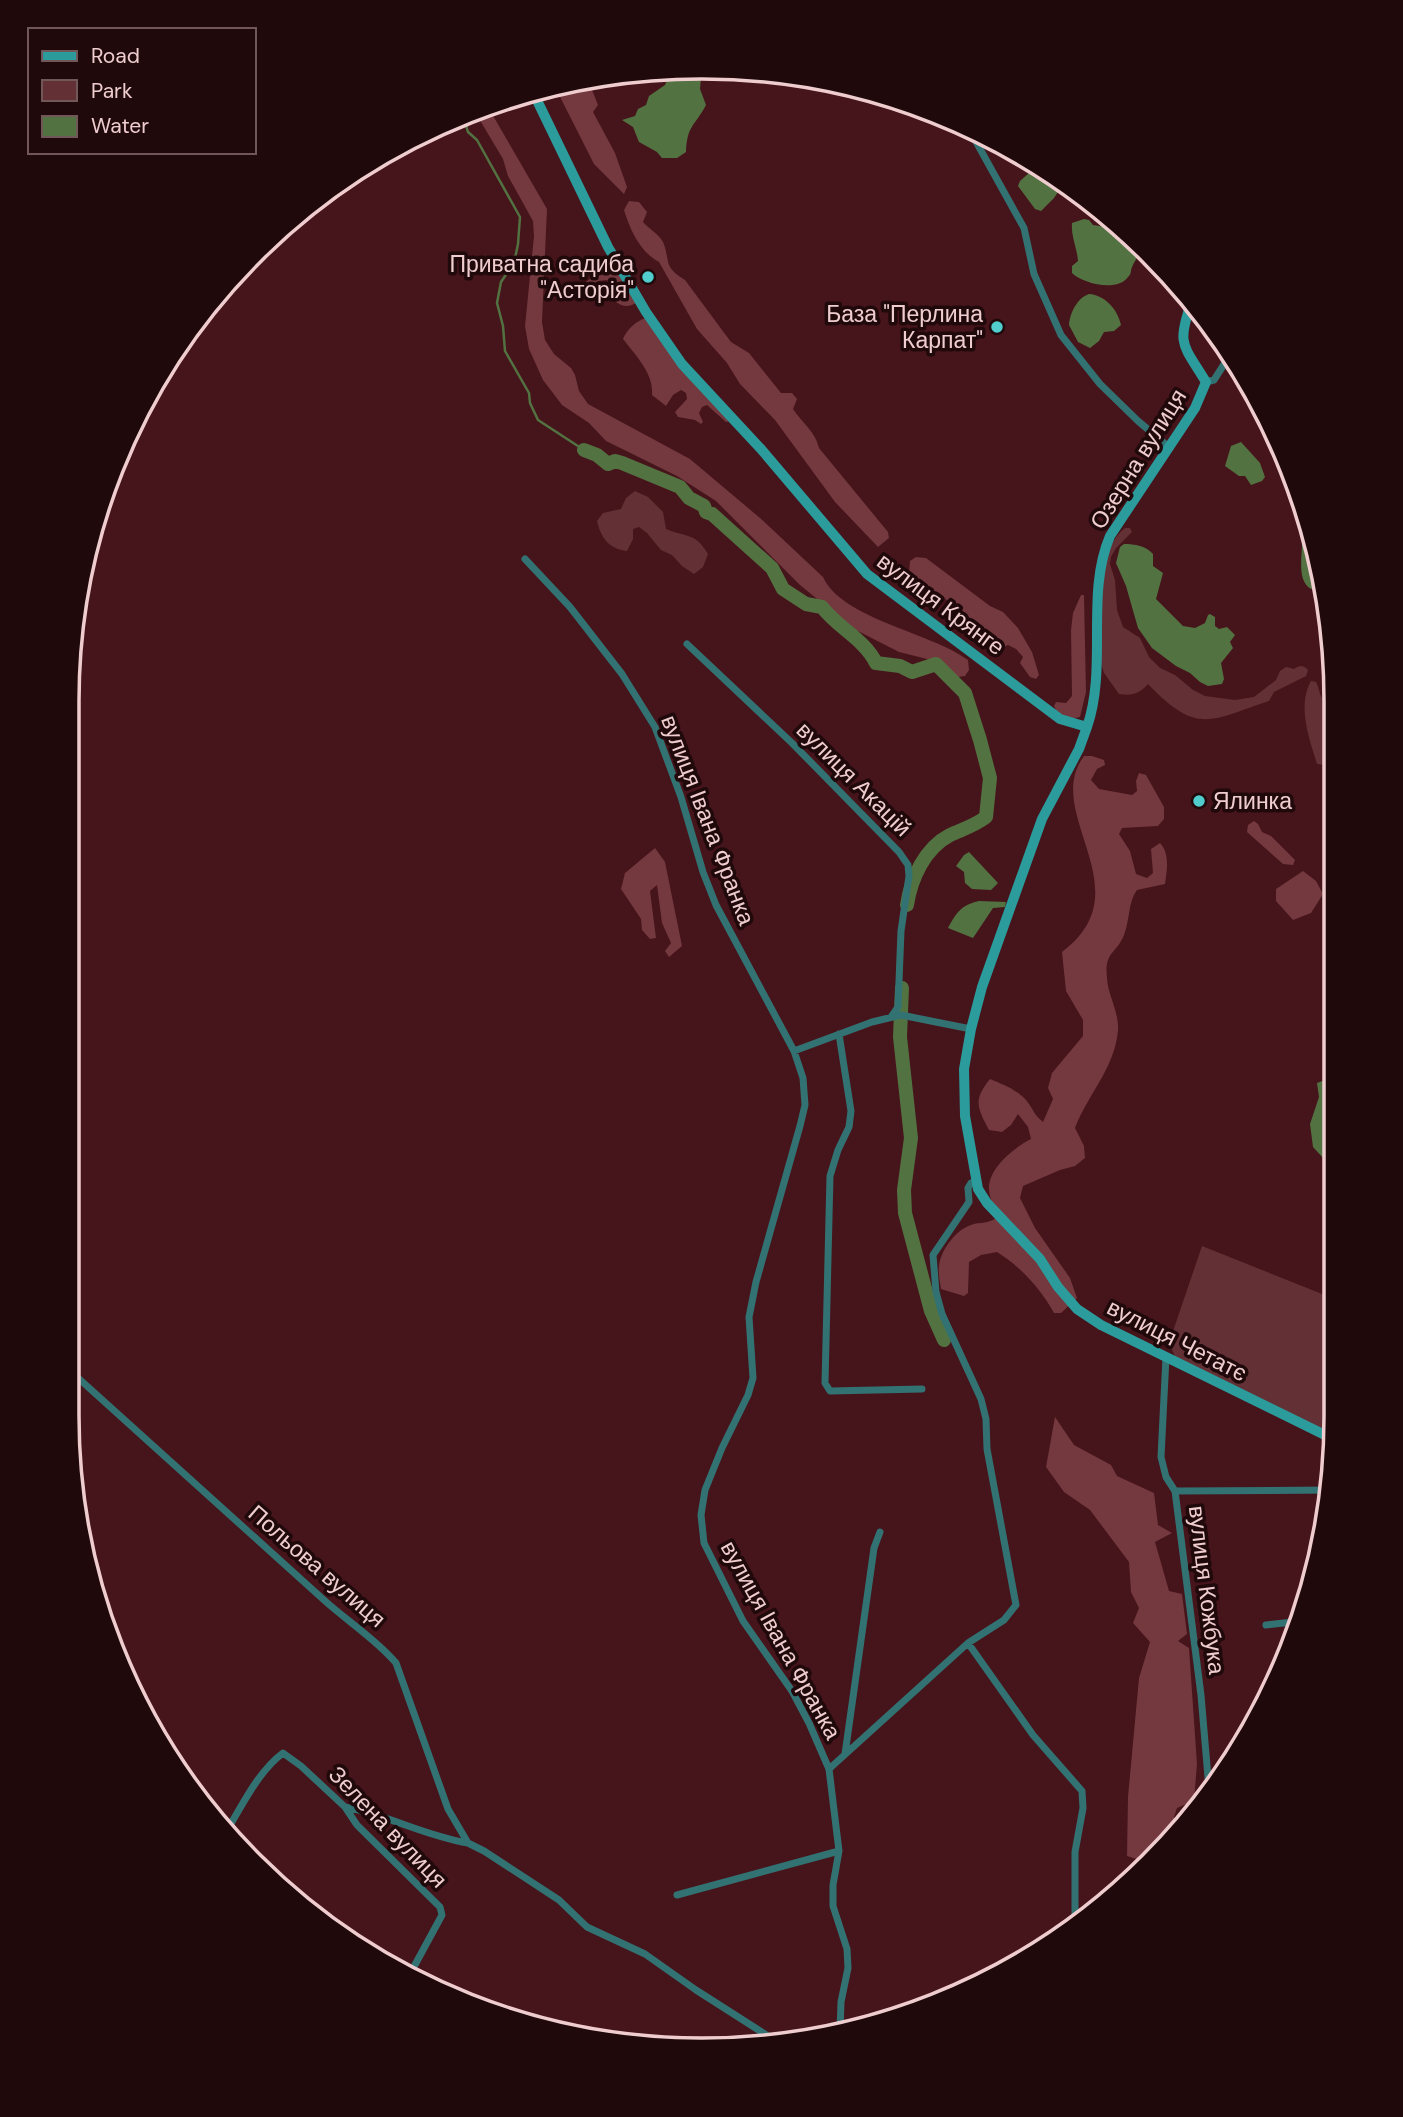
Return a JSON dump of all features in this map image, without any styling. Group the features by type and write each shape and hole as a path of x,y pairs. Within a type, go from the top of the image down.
{"street":[{"name":"вулиця Крянге","path":"536,101 608,247 646,312 682,364 761,449 867,574 1060,719 1087,727"},
{"path":"976,142 1024,228 1034,274 1062,335 1100,384 1170,448"},
{"name":"Озерна вулиця","path":"1087,727 1095,682 1100,578 1105,548 1195,408 1206,382 1184,346 1183,324 1188,312"},
{"path":"1206,382 1214,380 1224,364"},
{"name":"вулиця Івана Франка","path":"524,559 570,607 622,674 655,727 716,905 793,1051 803,1078 805,1105 756,1282 749,1317 753,1378 748,1395 705,1490 701,1515 704,1543 743,1621 792,1692 829,1769 839,1851 832,1906 847,1949 848,1968 841,2002 840,2022"},
{"name":"вулиця Акацій","path":"687,644 792,743 887,839 908,865 909,876 901,931 898,1007 891,1017"},
{"path":"829,1769 968,1643 1004,1620 1016,1605 987,1449 984,1409 942,1314 936,1292 933,1255 969,1202 968,1188 971,1183 977,1182 965,1116 964,1069 982,986 1042,819 1079,749 1087,727"},
{"path":"793,1051 901,1015 971,1029"},
{"path":"839,1034 851,1111 849,1127 830,1176 825,1383 830,1391 922,1389"},
{"name":"вулиця Четатє","path":"977,1182 987,1203 1040,1259 1058,1287 1077,1309 1101,1325 1324,1434"},
{"name":"вулиця Кожбука","path":"1166,1357 1161,1457 1166,1477 1175,1491 1201,1695 1208,1777"},
{"name":"Польова вулиця","path":"79,1379 324,1601 356,1629 386,1650 396,1662 448,1809 468,1843"},
{"path":"1175,1491 1320,1490"},
{"path":"845,1755 874,1548 880,1532"},
{"path":"1266,1625 1289,1622"},
{"path":"968,1643 1033,1735 1082,1791 1083,1808 1074,1852 1076,1913"},
{"name":"Зелена вулиця","path":"231,1824 251,1789 283,1754 301,1766 345,1807 356,1825 440,1908 442,1915 414,1967"},
{"name":"Польова вулиця","path":"345,1807 371,1812 447,1840 468,1843 559,1900 587,1927 645,1954 766,2035"},
{"path":"677,1895 839,1851"}],"green space":[{"path":"635,491 648,497 663,512 666,529 699,542 708,554 703,567 694,574 672,555 661,550 639,527 633,529 633,539 627,551 615,548 607,542 597,521 603,513 621,509 626,498"},
{"path":"1125,528 1130,528 1132,532 1116,548 1110,564 1115,580 1117,610 1123,627 1140,638 1149,657 1160,668 1205,696 1235,700 1254,697 1276,680 1280,671 1286,667 1294,669 1303,666 1308,670 1306,676 1274,692 1269,701 1217,718 1192,717 1179,711 1148,684 1135,694 1119,694 1104,673 1101,663 1100,610 1103,572 1108,554 1115,539"},
{"path":"1311,681 1316,682 1324,699 1324,765 1317,764 1311,744 1305,711"},
{"path":"1202,1246 1324,1295 1324,1434 1177,1361 1169,1343"}],"shaded area":[{"path":"592,90 598,105 593,112 615,153 627,187 624,194 594,164 559,96"},
{"path":"493,115 547,209 542,322 545,340 554,354 571,368 579,391 588,404 690,459 760,518 848,604 888,624 952,650 968,660 969,670 965,676 958,677 931,660 899,652 854,629 800,585 716,501 677,476 606,441 589,423 562,405 543,380 529,349 525,326 534,236 533,221 508,176 503,159 480,120"},
{"path":"629,201 639,202 647,212 643,222 663,242 670,267 685,280 731,342 749,353 781,393 792,393 797,399 793,409 812,432 819,448 888,532 889,538 878,547 835,502 775,420 740,384 727,363 697,329 659,262 646,252 633,233 624,210"},
{"path":"609,259 636,303 626,306 616,302 618,295 607,280 598,281 592,289 586,290 583,284 597,274"},
{"path":"646,318 730,421 726,422 707,405 702,407 699,413 703,422 701,424 678,417 675,412 687,399 686,393 681,390 673,395 666,406 652,395 647,372 623,339 632,326"},
{"path":"916,557 926,558 990,606 1003,612 1018,628 1032,652 1039,675 1036,679 1030,677 1020,663 1023,657 1016,649 1008,645 999,649 964,620 954,605 909,574 910,561"},
{"path":"1081,595 1084,595 1086,692 1080,717 1068,718 1061,716 1054,706 1056,702 1066,703 1072,696 1071,630 1073,613"},
{"path":"1084,756 1104,760 1105,765 1097,769 1091,780 1099,789 1132,795 1137,791 1139,773 1146,775 1164,807 1164,819 1158,826 1122,828 1119,834 1130,851 1136,874 1147,878 1153,873 1151,849 1160,843 1167,857 1167,868 1165,884 1137,890 1124,935 1107,963 1108,985 1118,1030 1107,1069 1075,1128 1084,1146 1085,1158 1075,1166 1023,1186 1020,1198 1035,1228 1070,1278 1077,1298 1061,1313 1054,1313 1030,1279 997,1252 981,1255 969,1262 968,1293 964,1296 941,1289 939,1269 943,1253 956,1235 968,1226 991,1221 1000,1215 989,1193 993,1173 1010,1153 1031,1139 1028,1127 1018,1114 1002,1132 989,1130 979,1104 985,1086 990,1079 1013,1090 1026,1100 1043,1122 1053,1099 1048,1088 1052,1073 1083,1036 1083,1020 1066,991 1062,952 1085,928 1094,903 1094,878 1074,802 1074,778"},
{"path":"1254,821 1262,832 1271,836 1295,860 1293,865 1283,864 1247,832 1248,825"},
{"path":"655,848 665,862 682,946 669,957 665,951 671,943 662,923 657,885 650,891 656,938 650,939 642,930 641,919 621,889 625,873"},
{"path":"1303,871 1316,881 1323,894 1311,913 1293,920 1276,901 1276,889"},
{"path":"1055,1417 1074,1445 1111,1465 1117,1476 1154,1493 1158,1525 1172,1533 1155,1542 1169,1591 1182,1594 1187,1634 1178,1641 1189,1648 1197,1764 1194,1797 1189,1803 1177,1808 1175,1819 1138,1860 1127,1856 1128,1797 1139,1678 1150,1642 1133,1623 1139,1608 1131,1592 1129,1562 1090,1510 1064,1492 1046,1467"}],"water":[{"path":"701,79 700,89 706,105 690,131 686,152 677,158 662,158 639,142 633,127 622,120 635,116 638,109 646,105 649,96 665,85 667,80"},
{"path":"1029,173 1058,192 1041,211 1035,209 1018,186"},
{"path":"1084,219 1093,225 1105,227 1138,257 1123,282 1100,285 1072,273 1072,266 1078,261 1072,223"},
{"path":"1089,294 1110,304 1121,325 1114,331 1104,332 1099,341 1090,348 1078,342 1069,325 1075,306"},
{"path":"1241,442 1260,463 1265,477 1262,481 1251,485 1245,476 1239,476 1225,466 1231,446"},
{"path":"1302,543 1312,580 1313,588 1311,589 1302,575"},
{"path":"1124,544 1140,546 1153,554 1153,566 1163,573 1156,599 1183,626 1195,628 1205,623 1210,614 1215,617 1215,626 1219,629 1227,627 1235,635 1230,642 1233,648 1221,663 1224,679 1222,684 1208,686 1176,666 1152,648 1138,628 1116,563 1120,547"},
{"path":"969,852 998,883 991,890 972,889 965,883 964,872 956,866"},
{"path":"979,901 1006,902 1005,907 993,908 973,938 948,928 960,910"},
{"path":"1324,1080 1324,1159 1313,1147 1310,1124 1319,1097 1317,1083"}],"waterway":[{"path":"466,125 520,217 514,263 501,282 497,303 503,326 505,351 529,393 530,403 538,420 584,450"},
{"path":"584,450 597,455 608,464 615,461 622,463 680,487 689,498 704,506 706,512 712,514 772,568 783,589 806,604 822,607 865,647 876,663 900,666 912,672 936,664 965,693 990,778 986,817 950,835 933,848 916,874 907,905"},
{"path":"902,988 900,1037 911,1138 904,1190 905,1213 931,1311 944,1340"}],"place":[{"name":"Приватна садиба \"Асторія\"","path":"648,277"},
{"name":"База \"Перлина Карпат\"","path":"997,327"},
{"name":"Ялинка","path":"1199,801"}]}
